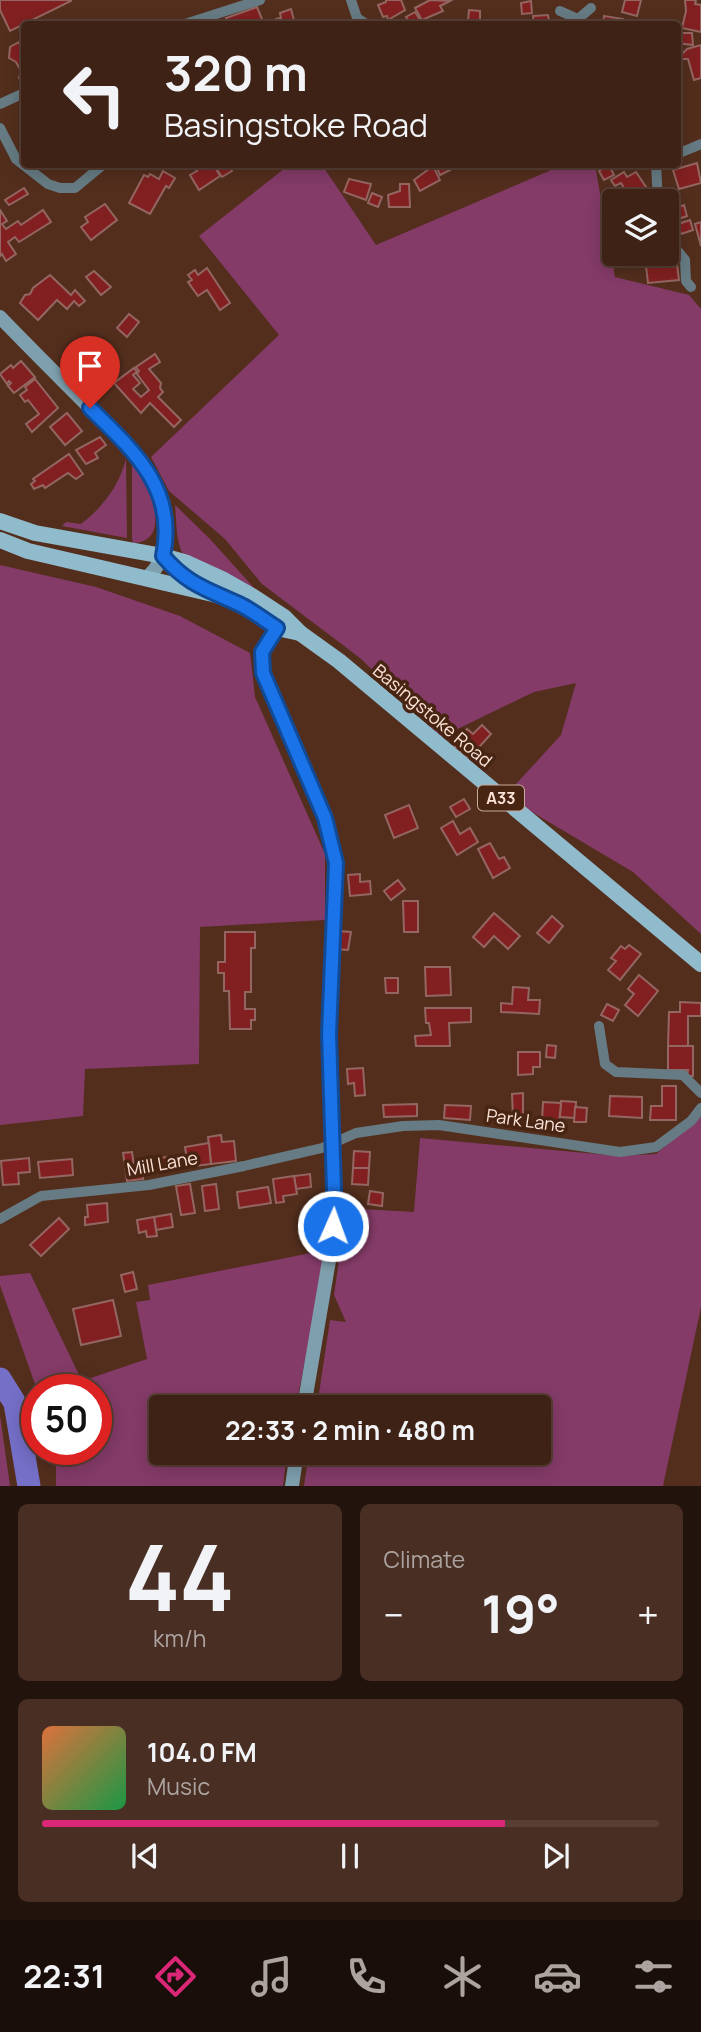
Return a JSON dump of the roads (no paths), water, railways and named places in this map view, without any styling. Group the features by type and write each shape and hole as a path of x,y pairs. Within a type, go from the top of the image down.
{"main road":[{"path":"0,317 105,422 148,470 163,507 166,537 160,565 146,578"},
{"name":"A33","path":"0,521 34,533 163,556"},
{"name":"A33","path":"0,540 28,551 146,578"},
{"path":"163,556 176,572 209,593"},
{"name":"Basingstoke Road","path":"163,556 187,563 222,579 280,622"},
{"name":"Basingstoke Road","path":"146,578 209,593 241,604 300,633 340,662 701,964"},
{"path":"280,622 262,652 263,673 325,818 336,863 329,1034 332,1243 306,1395"},
{"path":"292,1486 295,1465"}],"street":[{"path":"194,21 260,0"},
{"path":"351,0 357,18 362,21"},
{"path":"579,21 591,8"},
{"path":"561,11 576,21"},
{"path":"0,104 21,94"},
{"path":"0,128 16,159 21,163"},
{"path":"681,152 701,144"},
{"path":"28,168 48,184 60,188 75,188 99,168"},
{"path":"656,168 657,189"},
{"path":"679,253 685,260 687,281 691,287"},
{"path":"599,1026 605,1064 616,1072 683,1075 701,1093"},
{"name":"Park Lane","path":"332,1141 356,1133 403,1126 439,1125 620,1152 656,1147 691,1121 701,1108"},
{"name":"Mill Lane","path":"0,1219 41,1196 149,1185 322,1148 332,1141"}],"waterway":[{"path":"0,1379 15,1403 29,1486"}]}
